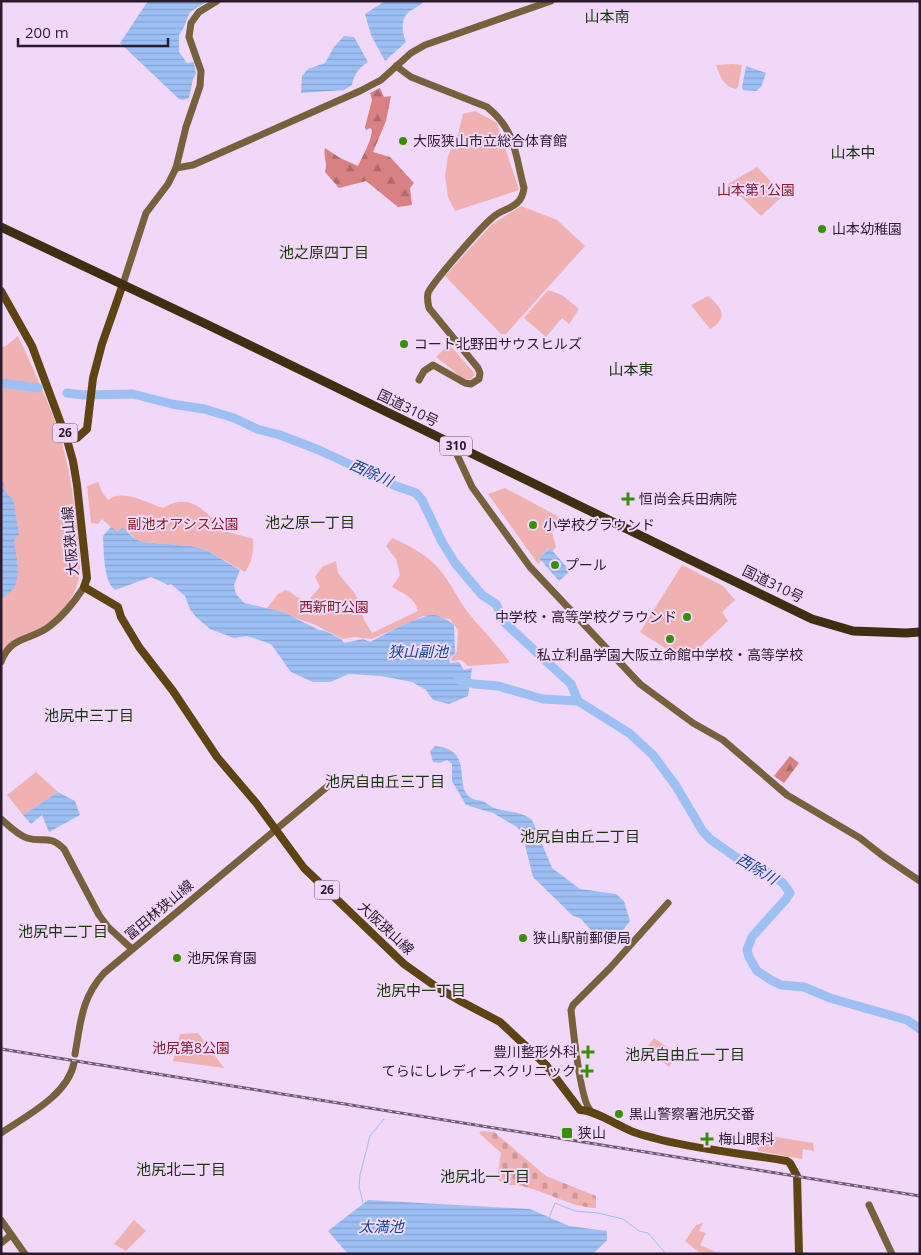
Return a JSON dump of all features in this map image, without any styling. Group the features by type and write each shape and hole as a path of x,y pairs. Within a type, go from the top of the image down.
{"highway":[{"name":"国道310号","path":"1,227 812,619 853,631 920,632"}],"main road":[{"name":"26","path":"67,440 77,438 87,429 92,387 102,344 122,284"},
{"name":"大阪狭山線","path":"1,290 32,346 73,461 87,573 84,587 118,607 139,647 173,691 217,757 257,804 304,868 404,964 435,986 500,1022 546,1065 580,1110 590,1110 595,1115 610,1120 632,1132 678,1145 790,1163 797,1176 799,1254"}],"street":[{"path":"122,284 146,213 168,184 176,168 202,78 189,37 191,23 199,12 217,1"},
{"path":"176,168 193,165 360,91 381,80 411,53 425,45 551,1"},
{"path":"396,66 411,78 487,107 497,115 511,135 524,188 523,195 518,202 493,217 428,292 429,308 478,368 480,373 479,379 471,384 465,383 433,365 424,371 419,380"},
{"path":"452,444 472,487 530,567 640,684 693,723 723,740 787,795 860,838 920,881"},
{"path":"1,662 6,650 11,645 51,625 78,597 84,587"},
{"name":"富田林狭山線","path":"75,1054 85,1002 89,992 104,973 334,781"},
{"path":"1,819 27,838 47,839 59,844 64,849 99,915 108,927 132,949"},
{"path":"590,1110 585,1102 571,1010 573,1005 610,968 668,903"},
{"path":"1,1133 59,1091 69,1079 74,1063"},
{"path":"869,1205 892,1254"},
{"path":"1,1220 25,1254"},
{"path":"1,1242 11,1235"}],"green space":[{"path":"716,65 742,65 736,89 725,83"},
{"path":"380,88 384,97 391,96 386,121 373,152 390,157 414,183 410,188 412,205 398,207 366,181 339,188 325,172 325,148 340,158 358,166 372,130 370,128 366,130 365,127 372,100 370,93"},
{"path":"475,111 497,123 519,190 455,211 448,197 445,176 448,156 458,134 463,114"},
{"name":"山本第1公園","path":"757,167 784,195 761,216 728,184"},
{"path":"521,206 557,220 585,246 506,334 501,334 445,276 491,225"},
{"path":"548,290 562,295 579,309 569,324 562,318 546,337 524,318"},
{"path":"708,296 721,312 720,320 710,329 691,305"},
{"path":"18,336 44,392 61,441 73,495 80,566 76,588 60,613 45,626 11,643 1,654 1,347 6,346"},
{"path":"449,344 475,374 471,379 464,379 436,357"},
{"name":"副池オアシス公園","path":"98,482 108,500 121,495 128,496 163,508 178,502 191,503 209,515 223,530 253,539 252,556 245,572 206,550 191,546 144,542 135,539 129,532 114,530 102,519 98,524 91,523 87,486"},
{"name":"小学校グラウンド","path":"505,488 561,518 552,533 556,547 553,551 549,548 539,558 541,561 538,564 488,494"},
{"name":"西新町公園","path":"392,538 418,551 440,570 466,610 510,663 468,666 461,660 452,661 451,659 457,651 458,630 450,619 423,616 372,639 354,637 343,639 313,624 267,608 278,594 286,590 308,603 320,587 315,577 322,567 336,561 338,573 356,595 364,620 372,633 418,611 411,599 392,587 400,575 396,559 386,546"},
{"name":"中学校・高等学校グラウンド","path":"682,565 723,586 735,600 722,612 728,621 685,661 640,632"},
{"path":"790,756 799,763 784,783 774,776"},
{"path":"36,772 58,792 23,815 7,795"},
{"name":"池尻第8公園","path":"198,1033 224,1068 173,1061 180,1034"},
{"path":"654,1038 677,1054 669,1067 646,1049"},
{"path":"482,1131 494,1132 546,1176 596,1196 596,1208 577,1205 522,1186 508,1185 497,1179 501,1153 479,1133"},
{"path":"764,1135 813,1143 814,1151 803,1149 802,1159 758,1151 757,1147"},
{"path":"134,1220 146,1231 126,1251 114,1244"},
{"path":"703,1223 699,1231 706,1233 700,1245 720,1254 701,1254 685,1241 696,1225"}],"water":[{"path":"148,1 208,1 190,12 179,35 179,52 187,63 194,62 196,74 189,98 179,99 120,43"},
{"path":"385,1 424,1 410,11 403,21 406,42 385,61 371,35 365,14"},
{"path":"344,36 354,37 368,62 357,72 352,85 344,90 301,93 302,76 308,69 325,63 334,47"},
{"path":"746,66 766,73 761,87 756,91 743,90 742,88"},
{"path":"1,479 4,482 4,490 13,500 19,535 15,537 14,542 18,574 14,588 9,594 1,598"},
{"name":"狭山副池","path":"111,527 117,531 123,528 135,539 143,542 191,546 206,550 240,570 234,585 236,594 244,603 283,612 319,630 326,631 341,639 344,643 363,639 370,642 425,616 435,615 440,617 454,624 455,653 449,659 450,663 459,662 464,670 472,668 468,696 449,704 433,700 426,690 412,682 381,676 349,674 330,682 313,682 291,672 271,644 247,636 234,638 210,629 196,617 190,609 185,596 171,584 168,585 151,577 115,590 108,580 104,557 103,536"},
{"name":"プール","path":"550,548 569,570 559,581 539,558"},
{"path":"435,746 448,749 455,754 459,761 463,785 471,798 483,801 497,809 523,815 532,820 552,868 580,889 616,894 624,901 630,921 624,928 613,936 599,939 581,919 572,915 533,877 522,833 517,827 493,813 466,805 452,781 452,764 447,760 440,763 433,762 430,751"},
{"path":"58,792 75,801 80,815 49,832 42,815 31,824 23,815"},
{"name":"太満池","path":"368,1200 530,1209 569,1226 607,1231 607,1240 593,1254 348,1254 328,1231"}],"waterway":[{"name":"西除川","path":"1,383 38,388"},
{"name":"西除川","path":"67,393 84,395 133,394 172,404 204,409 234,418 257,429 280,435 319,450 396,486 416,493 422,500 442,542 455,563 482,595 496,604 505,623 571,684 578,701"},
{"name":"西除川","path":"458,680 474,684 498,686 543,699 578,701 629,733 653,755 676,786 702,830 710,839 740,860 761,868 783,883 790,893 752,937 747,950 757,971 781,985 804,987 830,998 907,1020 920,1029"},
{"path":"363,1203 359,1187 360,1175 370,1136 384,1119"},
{"path":"549,1218 555,1203 575,1211 598,1213 623,1219 639,1231 648,1233 666,1254"}],"railway":[{"path":"1,1049 920,1196"}],"place":[{"name":"大阪狭山市立総合体育館","path":"403,141"},
{"name":"山本幼稚園","path":"822,229"},
{"name":"コート北野田サウスヒルズ","path":"404,344"},
{"name":"恒尚会兵田病院","path":"628,499"},
{"name":"小学校グラウンド","path":"533,525"},
{"name":"プール","path":"555,565"},
{"name":"中学校・高等学校グラウンド","path":"687,617"},
{"name":"私立利晶学園大阪立命館中学校・高等学校","path":"670,639"},
{"name":"狭山駅前郵便局","path":"523,938"},
{"name":"池尻保育園","path":"177,958"},
{"name":"豊川整形外科","path":"588,1052"},
{"name":"てらにしレディースクリニック","path":"587,1071"},
{"name":"黒山警察署池尻交番","path":"619,1114"},
{"name":"狭山","path":"567,1133"},
{"name":"梅山眼科","path":"707,1139"}],"district":[{"name":"山本南","path":"607,17"},
{"name":"山本中","path":"853,153"},
{"name":"池之原四丁目","path":"324,253"},
{"name":"山本東","path":"631,370"},
{"name":"池之原一丁目","path":"310,523"},
{"name":"池尻中三丁目","path":"89,716"},
{"name":"池尻自由丘三丁目","path":"385,782"},
{"name":"池尻自由丘二丁目","path":"580,837"},
{"name":"池尻中二丁目","path":"63,932"},
{"name":"池尻中一丁目","path":"421,991"},
{"name":"池尻自由丘一丁目","path":"685,1055"},
{"name":"池尻北二丁目","path":"181,1170"},
{"name":"池尻北一丁目","path":"485,1177"}]}
